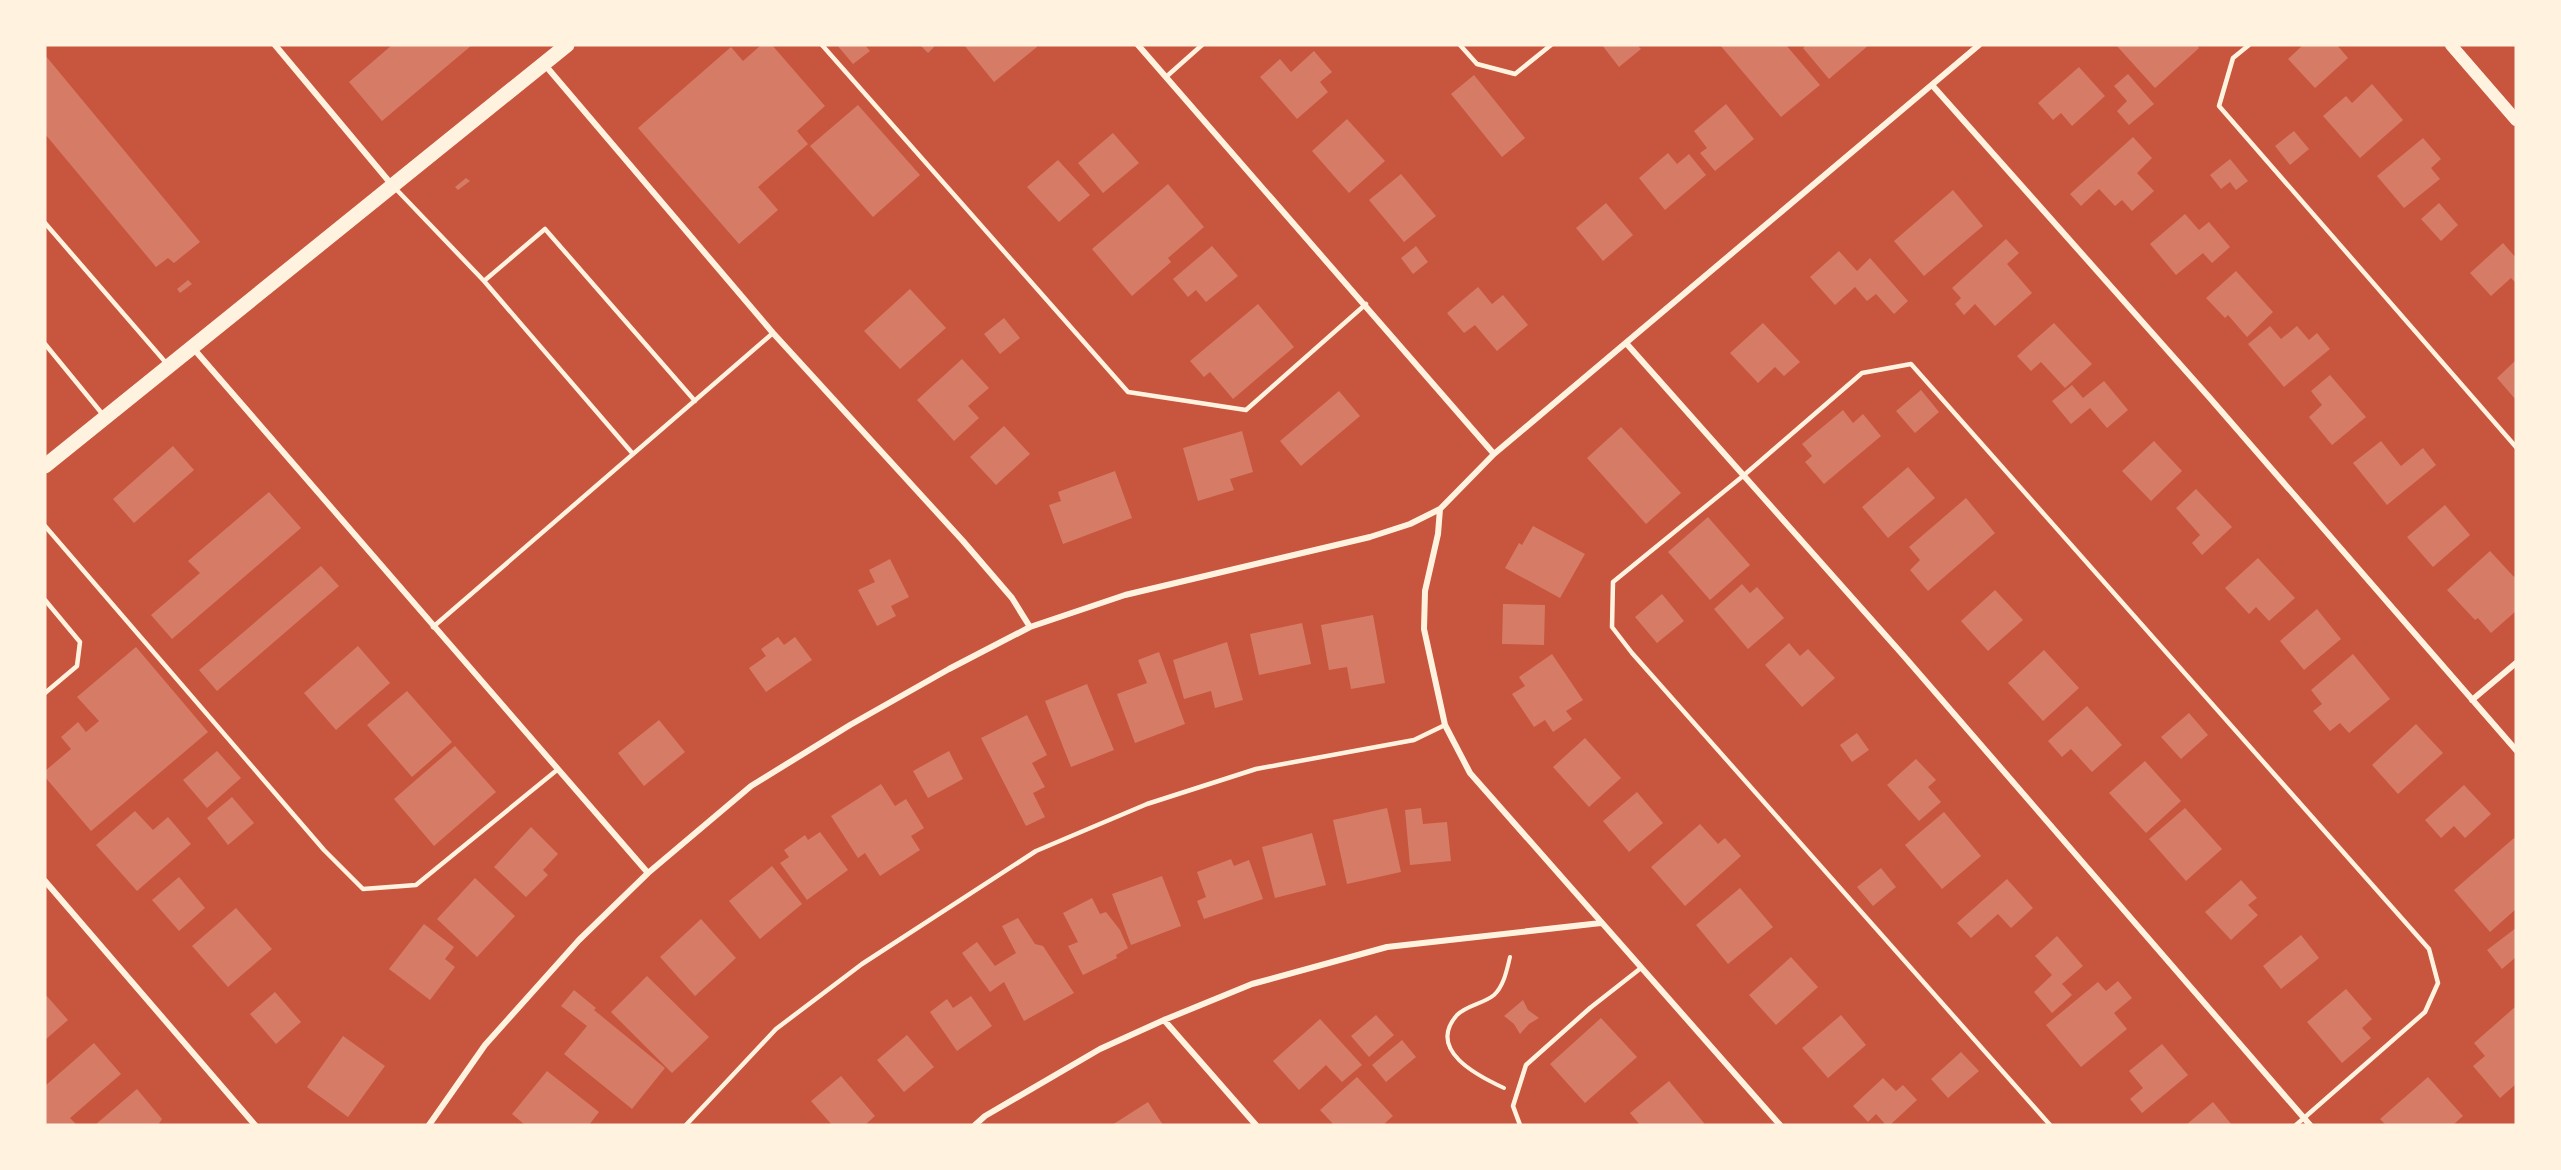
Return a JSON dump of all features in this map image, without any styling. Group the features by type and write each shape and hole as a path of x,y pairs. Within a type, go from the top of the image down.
{"main road":[{"path":"45,466 567,45"},
{"path":"2451,45 2516,120"}],"street":[{"path":"275,45 393,186"},
{"path":"1138,45 1366,304 1494,454"},
{"path":"429,1125 485,1045 579,940 648,873 751,786 850,725 949,669 1030,627 1125,595 1370,537 1410,524 1440,509 1494,454 1978,45"},
{"path":"544,63 773,333 963,541 1012,598 1030,627"},
{"path":"1932,85 2209,397 2516,750"},
{"path":"1626,343 1903,655 2310,1125"},
{"path":"192,348 648,873"},
{"path":"1440,509 1438,534 1425,591 1424,629 1445,725 1470,773 1780,1125"},
{"path":"2472,700 2516,663"},
{"path":"45,881 255,1125"},
{"path":"975,1125 984,1116 1101,1049 1252,984 1388,947 1601,923"},
{"path":"1164,1020 1256,1125"}],"lane":[{"path":"822,45 1128,393 1246,410 1366,304"},
{"path":"1166,77 1203,45"},
{"path":"1460,45 1478,64 1515,74 1551,45"},
{"path":"2249,45 2234,58 2219,106 2516,447"},
{"path":"393,186 484,281 633,454"},
{"path":"45,223 170,367"},
{"path":"484,281 545,229 695,401"},
{"path":"433,627 773,333"},
{"path":"45,344 106,418"},
{"path":"2050,1125 1632,653 1612,627 1613,582 1743,476 1862,373 1911,364 2430,949 2438,983 2425,1012 2296,1125"},
{"path":"45,526 324,850 363,890 416,885 557,770"},
{"path":"45,600 80,642 77,666 45,693"},
{"path":"686,1125 776,1029 862,964 1036,851 1147,804 1256,769 1414,740 1445,725"},
{"path":"1520,1125 1513,1106 1526,1065 1590,1008 1641,968"}],"path":[{"path":"1510,957 1504,978 1495,994 1466,1008 1456,1016 1450,1028 1448,1040 1455,1058 1480,1077 1517,1094"}],"building":[{"path":"392,45 472,45 382,121 349,82"},
{"path":"761,45 772,45 825,106 797,131 808,144 758,187 778,210 739,244 638,128 731,47 743,61"},
{"path":"837,45 865,45 870,51 853,64"},
{"path":"920,45 933,45 934,47 928,53"},
{"path":"964,45 1036,45 1037,47 994,82"},
{"path":"1602,45 1637,45 1641,49 1619,67"},
{"path":"1720,45 1786,45 1820,85 1781,117"},
{"path":"1806,45 1869,45 1829,79 1803,48"},
{"path":"2116,45 2197,45 2199,48 2155,88"},
{"path":"2303,45 2337,45 2348,58 2315,88 2288,59"},
{"path":"1314,51 1332,72 1320,82 1328,92 1297,119 1260,77 1280,59 1291,72"},
{"path":"45,55 200,242 174,263 168,258 156,267 45,134"},
{"path":"2079,67 2105,96 2072,126 2061,113 2053,120 2038,103"},
{"path":"2128,74 2154,104 2129,125 2117,111 2127,101 2114,86"},
{"path":"1474,75 1525,138 1502,157 1451,94"},
{"path":"2372,84 2403,120 2360,158 2323,116 2346,96 2352,103"},
{"path":"1726,104 1754,139 1715,171 1700,153 1707,148 1694,131"},
{"path":"858,105 920,175 873,217 810,146"},
{"path":"1347,119 1385,161 1349,193 1312,151"},
{"path":"2294,131 2309,149 2290,165 2275,146"},
{"path":"1113,133 1139,163 1103,193 1078,163"},
{"path":"2133,137 2152,158 2137,173 2154,191 2132,211 2122,200 2115,206 2099,189 2081,206 2070,194"},
{"path":"2423,138 2441,159 2431,168 2440,179 2404,208 2377,176"},
{"path":"1668,153 1677,164 1689,154 1706,175 1665,210 1639,178"},
{"path":"2230,159 2248,181 2236,190 2230,182 2221,189 2210,175"},
{"path":"1058,160 1090,195 1059,222 1027,187"},
{"path":"1401,174 1436,216 1404,242 1369,200"},
{"path":"466,178 470,181 458,190 455,187"},
{"path":"1168,184 1204,227 1168,258 1171,262 1132,296 1092,249"},
{"path":"1953,190 1983,226 1924,276 1894,241"},
{"path":"1606,203 1633,235 1603,261 1576,228"},
{"path":"2439,203 2458,225 2441,241 2421,219"},
{"path":"2185,214 2199,230 2209,222 2230,247 2212,263 2203,253 2176,275 2150,244"},
{"path":"2006,239 2019,253 2007,264 2032,293 1995,326 1975,304 1964,315 1955,304 1961,298 1952,288"},
{"path":"2503,243 2516,258 2516,283 2511,278 2491,296 2470,273"},
{"path":"1212,246 1238,276 1206,302 1196,290 1188,297 1173,279"},
{"path":"1416,246 1428,262 1413,274 1401,258"},
{"path":"1839,251 1857,271 1870,258 1908,301 1894,314 1876,294 1867,301 1855,287 1835,305 1810,277"},
{"path":"2236,271 2273,312 2247,337 2228,315 2225,318 2206,298"},
{"path":"188,280 192,284 180,293 177,289"},
{"path":"1478,287 1492,304 1503,295 1528,325 1497,351 1475,325 1464,333 1447,313"},
{"path":"910,289 946,328 900,369 864,331"},
{"path":"1258,304 1294,347 1233,399 1210,372 1204,377 1190,361"},
{"path":"1004,318 1020,338 1000,354 984,334"},
{"path":"1763,323 1800,362 1784,376 1775,367 1758,383 1730,353"},
{"path":"2054,323 2092,364 2065,388 2041,362 2031,371 2017,356"},
{"path":"2270,326 2281,339 2297,326 2309,340 2317,333 2330,349 2284,387 2248,344"},
{"path":"962,359 989,388 968,406 979,418 954,441 917,400"},
{"path":"2516,360 2516,400 2497,378"},
{"path":"2330,375 2366,417 2332,445 2309,417 2322,405 2311,391"},
{"path":"2104,381 2128,410 2107,428 2090,408 2071,424 2052,401 2072,385 2083,398"},
{"path":"1921,390 1939,412 1915,433 1896,411"},
{"path":"1339,391 1360,416 1301,466 1280,441"},
{"path":"1843,410 1853,423 1863,414 1881,436 1824,484 1805,462 1812,456 1802,444"},
{"path":"1004,426 1030,454 996,485 970,457"},
{"path":"1621,427 1681,493 1646,524 1587,458"},
{"path":"1242,431 1253,472 1230,479 1234,490 1198,501 1183,448"},
{"path":"2154,441 2182,471 2151,501 2122,471"},
{"path":"2381,441 2401,466 2423,448 2436,465 2387,505 2353,463"},
{"path":"173,446 194,470 134,523 113,499"},
{"path":"1908,467 1935,498 1888,538 1862,507"},
{"path":"1115,471 1132,518 1063,544 1049,505 1061,501 1058,492"},
{"path":"2196,489 2232,527 2202,555 2192,543 2200,535 2176,508"},
{"path":"269,492 301,528 172,639 151,615 200,573 188,561"},
{"path":"1966,498 1995,533 1928,591 1910,570 1920,560 1909,547"},
{"path":"2445,505 2470,535 2433,567 2407,537"},
{"path":"1708,517 1750,565 1710,600 1668,552"},
{"path":"1533,526 1585,554 1560,598 1505,568 1519,543 1522,545"},
{"path":"2490,551 2514,577 2516,575 2516,611 2491,633 2478,618 2475,620 2447,590"},
{"path":"2258,558 2295,598 2269,621 2256,607 2249,614 2225,588"},
{"path":"890,559 909,597 891,606 896,616 877,626 858,590 875,582 869,570"},
{"path":"321,566 339,586 217,691 199,670"},
{"path":"1742,584 1750,593 1757,587 1784,618 1748,649 1714,609"},
{"path":"1995,590 2023,620 1988,651 1961,621"},
{"path":"1662,594 1684,621 1657,643 1635,617"},
{"path":"1503,604 1545,605 1544,645 1502,644"},
{"path":"2317,609 2341,639 2304,670 2280,641"},
{"path":"1373,615 1385,683 1351,689 1347,667 1329,670 1321,625"},
{"path":"1302,623 1311,664 1259,675 1250,634"},
{"path":"778,637 784,645 795,637 812,660 766,692 749,668 766,656 761,649"},
{"path":"1227,642 1243,700 1215,708 1211,691 1184,699 1173,660"},
{"path":"1789,643 1800,656 1808,649 1835,678 1802,707 1765,665"},
{"path":"358,646 390,683 336,730 304,693"},
{"path":"136,647 208,732 91,831 45,777 45,771 71,749 61,737 78,722 86,732 99,721 77,697"},
{"path":"2044,650 2079,688 2043,721 2008,683"},
{"path":"1159,652 1185,724 1135,743 1117,694 1147,683 1138,660"},
{"path":"1552,654 1583,700 1566,711 1572,719 1553,732 1545,720 1534,727 1512,694 1525,686 1519,677"},
{"path":"2353,654 2390,699 2349,733 2340,723 2330,731 2313,711 2322,704 2311,690"},
{"path":"1087,684 1114,750 1071,767 1045,701"},
{"path":"407,691 452,742 412,777 367,725"},
{"path":"2087,706 2122,745 2092,772 2071,749 2062,757 2048,741"},
{"path":"2189,713 2208,735 2181,759 2161,737"},
{"path":"1027,715 1047,755 1032,763 1045,787 1033,793 1045,817 1026,826 981,738"},
{"path":"659,720 685,752 644,786 618,753"},
{"path":"2416,724 2443,753 2398,794 2372,765"},
{"path":"1857,733 1869,750 1852,762 1840,745"},
{"path":"1585,738 1621,778 1589,807 1553,767"},
{"path":"455,746 496,792 434,846 394,799"},
{"path":"217,751 241,778 207,808 183,780"},
{"path":"949,751 963,779 928,798 913,771"},
{"path":"1916,759 1936,780 1928,787 1941,802 1919,821 1887,785"},
{"path":"2145,761 2181,801 2146,833 2109,793"},
{"path":"881,784 895,806 906,799 924,828 911,836 920,850 880,876 865,853 858,858 831,816"},
{"path":"2464,785 2491,814 2465,838 2454,826 2441,838 2425,820"},
{"path":"1637,792 1663,823 1629,852 1603,821"},
{"path":"232,797 254,823 228,845 207,818"},
{"path":"1387,808 1401,872 1347,884 1333,820"},
{"path":"1421,808 1423,824 1447,822 1451,861 1410,865 1405,810"},
{"path":"2185,808 2222,849 2186,881 2149,839"},
{"path":"135,811 153,830 168,817 191,844 137,891 96,845"},
{"path":"1944,812 1981,856 1942,889 1905,845"},
{"path":"1700,824 1718,844 1725,838 1741,856 1685,906 1651,867"},
{"path":"531,827 558,854 543,870 548,875 526,897 494,867"},
{"path":"820,832 848,870 807,900 780,863 789,857 784,850 805,835 808,840"},
{"path":"1312,833 1326,885 1275,898 1262,847"},
{"path":"2514,838 2516,840 2516,909 2490,932 2454,890"},
{"path":"1231,859 1234,866 1249,860 1263,899 1204,919 1197,901 1206,897 1197,872"},
{"path":"772,866 802,904 760,939 729,901"},
{"path":"1881,868 1896,887 1873,906 1857,887"},
{"path":"1162,876 1181,926 1131,945 1112,894"},
{"path":"179,877 205,908 179,931 152,900"},
{"path":"475,878 515,916 477,957 437,919"},
{"path":"2007,879 2033,908 2011,928 1998,914 1971,938 1957,923"},
{"path":"2241,880 2257,898 2248,905 2258,915 2231,940 2205,912"},
{"path":"1740,888 1773,927 1728,964 1696,925"},
{"path":"1092,898 1100,914 1106,912 1120,930 1128,948 1116,955 1117,958 1083,975 1068,946 1078,942 1063,913"},
{"path":"236,908 272,949 228,987 192,946"},
{"path":"1018,918 1035,944 1043,946 1074,993 1024,1021 1004,982 990,992 962,953 977,942 995,966 1016,953 1002,926"},
{"path":"701,919 736,958 695,996 660,957"},
{"path":"424,924 454,947 445,959 455,967 430,1000 389,969"},
{"path":"2516,928 2516,957 2502,969 2487,950"},
{"path":"2301,935 2319,958 2281,989 2263,966"},
{"path":"2057,936 2083,966 2062,984 2072,995 2052,1013 2034,992 2052,975 2035,956"},
{"path":"1791,957 1818,987 1776,1025 1749,995"},
{"path":"647,976 709,1037 672,1073 611,1012"},
{"path":"2118,981 2132,998 2114,1013 2127,1029 2081,1067 2046,1025 2098,982 2106,991"},
{"path":"2346,989 2372,1019 2362,1028 2371,1038 2342,1063 2307,1022"},
{"path":"574,990 596,1008 594,1010 665,1068 632,1109 564,1054 587,1026 561,1006"},
{"path":"275,992 301,1022 276,1044 250,1014"},
{"path":"45,994 68,1020 45,1040"},
{"path":"971,996 992,1026 957,1051 930,1012 947,999 953,1008"},
{"path":"1523,1000 1528,1010 1539,1018 1529,1024 1520,1034 1514,1024 1504,1016"},
{"path":"2515,1007 2516,1084 2500,1098 2473,1066 2485,1056 2474,1043"},
{"path":"1376,1015 1394,1035 1369,1057 1351,1036"},
{"path":"1841,1015 1866,1045 1828,1078 1802,1048"},
{"path":"1601,1018 1637,1057 1585,1103 1550,1064"},
{"path":"1320,1019 1362,1065 1342,1082 1326,1065 1299,1090 1273,1061"},
{"path":"907,1035 934,1067 904,1092 877,1060"},
{"path":"343,1036 385,1066 348,1117 307,1087"},
{"path":"1402,1040 1416,1057 1386,1082 1372,1065"},
{"path":"94,1043 121,1074 70,1118 77,1125 45,1125 45,1086"},
{"path":"2162,1044 2188,1075 2142,1113 2130,1099 2143,1088 2129,1071"},
{"path":"1961,1052 1979,1071 1948,1098 1931,1079"},
{"path":"547,1071 599,1112 589,1125 525,1125 512,1114"},
{"path":"841,1076 875,1116 865,1125 832,1125 811,1101"},
{"path":"1357,1077 1393,1116 1383,1125 1334,1125 1320,1110"},
{"path":"2428,1077 2463,1116 2453,1125 2386,1125 2380,1119"},
{"path":"1883,1078 1896,1091 1903,1085 1917,1100 1890,1125 1886,1125 1876,1114 1868,1122 1853,1106"},
{"path":"1669,1081 1704,1123 1702,1125 1640,1125 1630,1113"},
{"path":"137,1089 162,1119 158,1125 95,1125"},
{"path":"1148,1102 1163,1125 1112,1125"},
{"path":"2213,1102 2232,1125 2186,1125"}]}
